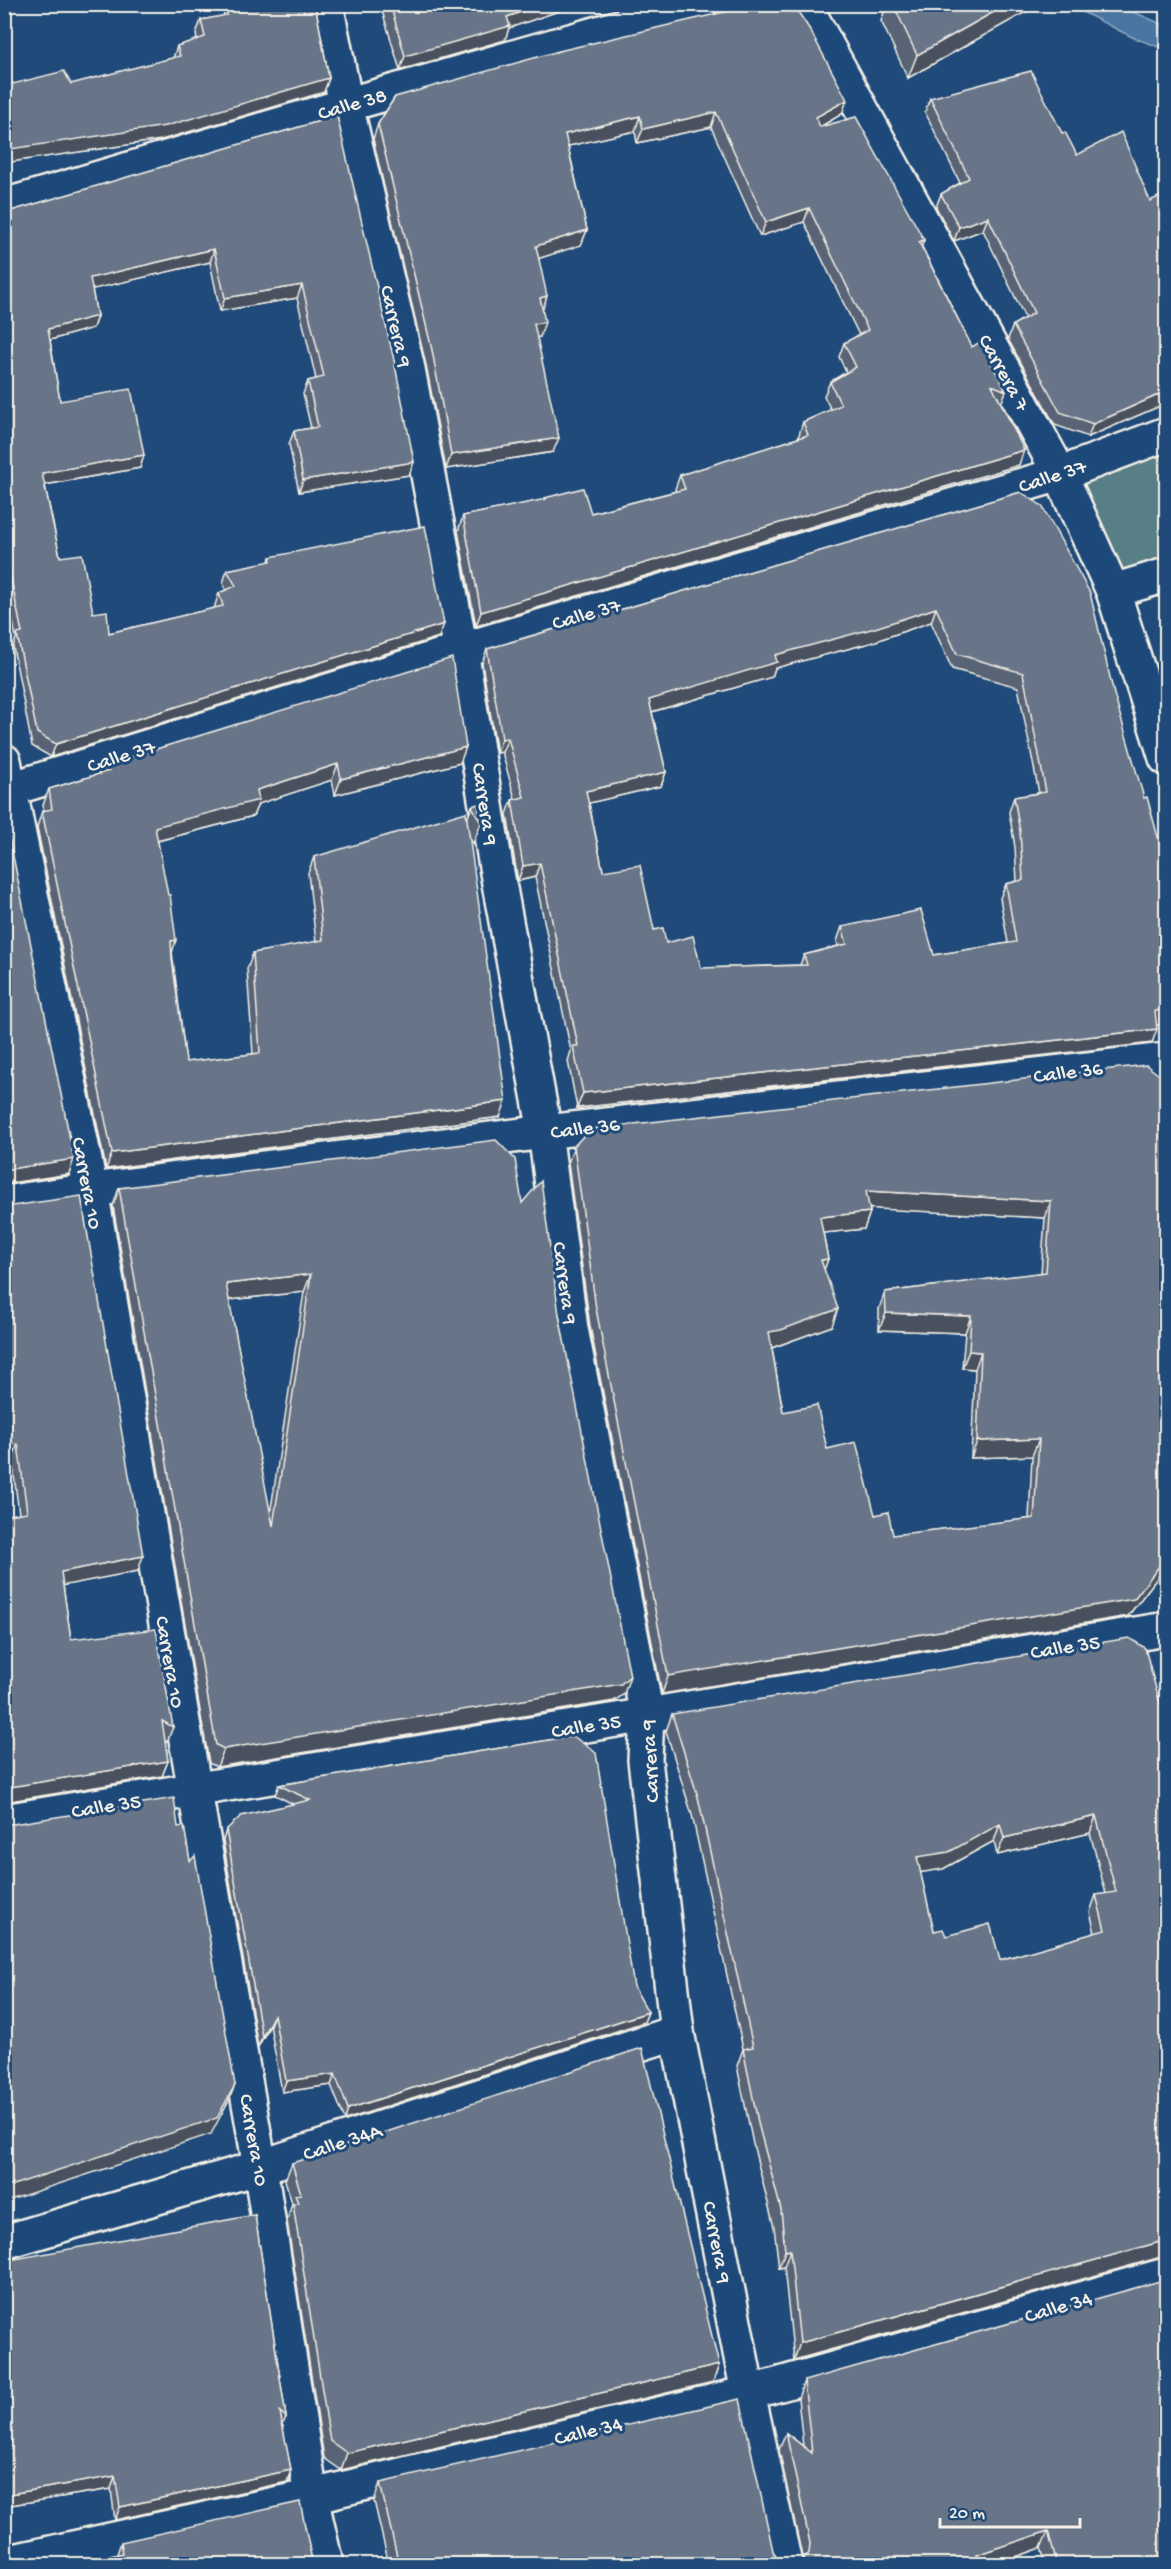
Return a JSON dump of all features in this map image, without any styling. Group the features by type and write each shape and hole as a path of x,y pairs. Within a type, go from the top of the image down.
{"street":[{"name":"Carrera 9","path":"326,4 346,105 408,369 461,650 496,867 545,1132 571,1329 647,1715 645,1760 677,2032 748,2393 785,2565"},
{"name":"Calle 38","path":"4,206 700,4"},
{"name":"Carrera 7","path":"804,4 1060,474 1113,591 1167,758"},
{"name":"Calle 37","path":"6,780 461,650 1060,474 1167,434"},
{"path":"1113,591 1167,575"},
{"name":"Carrera 10","path":"6,780 91,1190 260,2168 312,2496 326,2565"},
{"name":"Calle 36","path":"4,1203 545,1132 1167,1060"},
{"name":"Calle 35","path":"4,1821 1167,1629"},
{"name":"Calle 34A","path":"4,2242 260,2168 677,2032"},
{"name":"Calle 34","path":"4,2563 312,2496 748,2393 1167,2275"}],"green space":[{"path":"1166,443 1166,564 1124,577 1074,477"}],"water":[{"path":"1069,5 1118,5 1166,26 1166,50 1132,37"}],"building":[{"path":"240,4 315,4 329,78 166,126 4,150 4,69 13,84 64,71 71,84 180,56 177,46 205,37 201,20 227,15 226,9"},
{"path":"390,4 543,4 507,17 510,26 405,56"},
{"path":"758,4 793,4 810,30 847,100 816,117 820,127 856,117 924,240 919,242 972,347 980,342 1006,391 992,385 1024,450 481,612 463,516 546,499 583,488 591,513 685,489 680,475 808,435 803,422 841,405 830,382 856,367 844,343 868,330 809,208 766,222 716,112 643,129 640,116 565,134 587,230 536,246 547,296 540,298 545,322 534,324 559,438 451,455 432,350 378,124 395,97 559,51"},
{"path":"893,4 1008,4 917,55"},
{"path":"1031,71 1062,133 1065,132 1077,155 1121,132 1150,201 1167,193 1167,391 1093,424 1060,412 1013,325 1034,313 988,217 959,227 941,194 969,178 930,98"},
{"path":"337,116 394,360 414,462 303,480 294,431 318,427 308,381 324,377 302,285 225,298 214,249 90,278 97,316 48,329 60,401 131,389 144,455 42,473 60,557 82,554 93,613 107,611 109,633 223,606 219,593 236,586 227,570 271,561 270,557 425,526 444,624 56,744 37,733 17,634 22,633 4,544 4,213"},
{"path":"1021,492 1042,506 1090,593 1114,694 1144,798 1147,797 1167,870 1167,1009 1155,1011 1157,1029 583,1093 573,1046 578,1046 540,863 523,866 512,800 524,797 508,738 502,739 487,649","holes":["936,608 957,654 1023,673 1046,792 1014,797 1020,832 1023,880 1006,884 1016,942 934,955 921,910 842,927 847,944 804,955 807,965 701,968 693,936 666,943 663,928 654,930 640,865 603,871 586,791 666,772 649,700 777,662 775,655 875,628"]},
{"path":"452,658 466,747 341,779 338,764 257,790 259,800 155,827 168,895 170,895 176,940 171,941 172,959 186,1062 260,1053 253,953 323,940 314,857 466,812 506,1101 112,1153 42,811 52,809 49,789 109,771 101,766"},
{"path":"478,804 481,823 472,806"},
{"path":"4,821 6,821 74,1159 4,1170"},
{"path":"1146,1065 1167,1081 1167,1556 1134,1599 668,1676 596,1309 574,1146 590,1129","holes":["866,1191 1051,1201 1046,1272 885,1292 886,1313 971,1316 969,1351 981,1352 977,1441 1039,1439 1034,1518 893,1535 888,1512 875,1515 856,1442 827,1449 817,1405 783,1412 769,1332 781,1330 838,1309 821,1260 828,1259 820,1217 870,1212"]},
{"path":"496,1140 515,1159 522,1203 541,1181 559,1315 630,1676 621,1684 224,1749 216,1745 119,1188","holes":["311,1274 273,1526 226,1284"]},
{"path":"81,1196 143,1556 61,1572 71,1639 156,1629 173,1727 162,1721 168,1761 4,1788 4,1516 27,1512 18,1444 4,1446 4,1205 12,1206"},
{"path":"1129,1638 1145,1648 1161,1707 1167,1699 1167,2240 800,2343 790,2250 785,2251 781,2210 759,2127 743,2049 753,2047 698,1797 672,1714","holes":["1096,1816 1116,1892 1096,1895 1105,1930 1000,1960 990,1924 946,1936 943,1929 934,1931 917,1857 949,1852 1000,1824 1004,1838"]},
{"path":"573,1736 596,1753 634,1987 648,2012 348,2109 335,2074 286,2081 274,2015 262,2037 226,1830 241,1816 310,1800 279,1785"},
{"path":"174,1798 178,1827 184,1826 190,1861 195,1856 235,2085 217,2118 4,2188 4,1823 13,1824"},
{"path":"642,2048 719,2365 347,2453 330,2441 293,2204 298,2203 295,2195 301,2194 292,2163"},
{"path":"255,2215 286,2417 280,2412 291,2470 120,2507 115,2476 4,2495 4,2261"},
{"path":"1167,2279 1167,2565 1057,2565 1048,2531 977,2555 979,2565 797,2565 809,2553 810,2543 786,2433 812,2453 804,2381"},
{"path":"740,2399 773,2551 777,2559 785,2565 399,2565 380,2483"},
{"path":"300,2502 313,2565 70,2565 123,2553 121,2542"}]}
